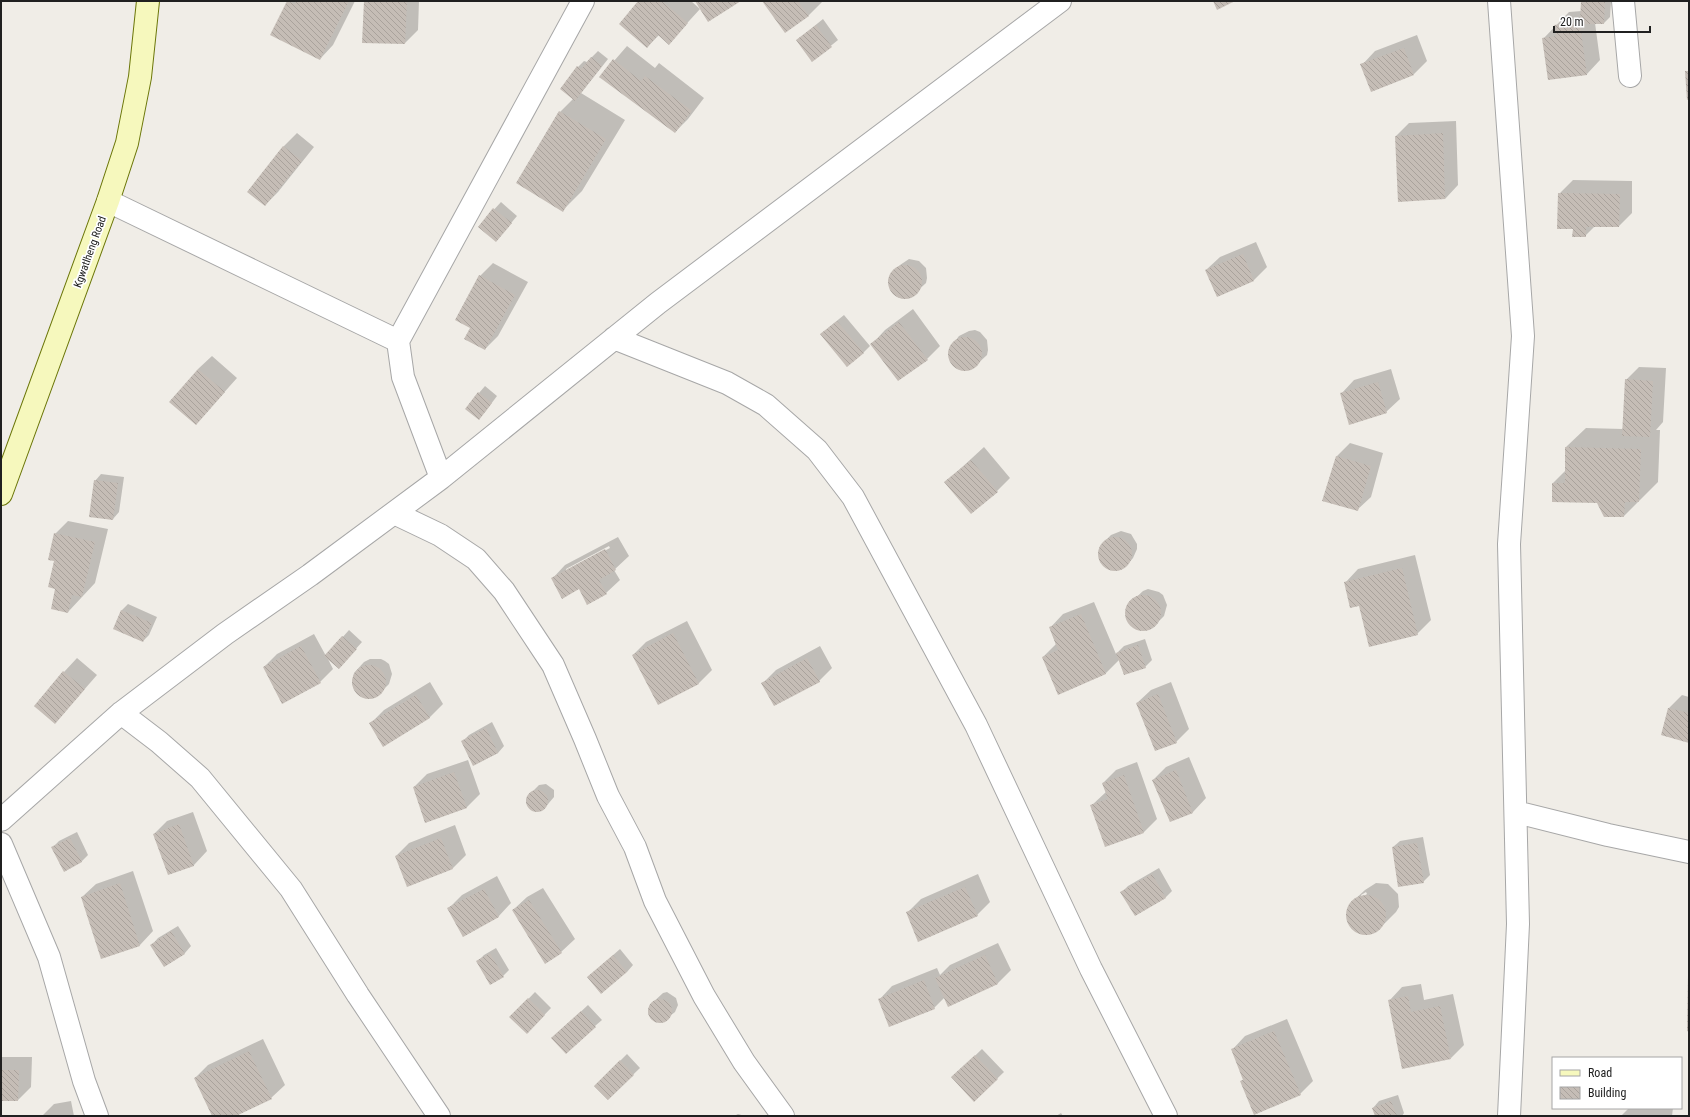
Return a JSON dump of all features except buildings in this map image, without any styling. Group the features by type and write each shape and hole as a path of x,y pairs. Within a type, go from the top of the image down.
{"street":[{"name":"Kgwatlheng Road","path":"1,494 108,201 126,143 138,84 148,1"},
{"path":"441,478 403,377 398,341 583,1"},
{"path":"1,820 121,713 225,634 310,576 441,478 658,303 1060,1"},
{"path":"1499,1 1523,336 1509,544 1518,924 1509,1116"},
{"path":"1623,1 1630,76"},
{"path":"108,201 398,341"},
{"path":"614,338 727,383 766,405 817,450 853,497 976,725 1091,968 1166,1116"},
{"path":"394,513 440,535 476,559 504,591 553,665 586,739 608,796 635,847 655,902 704,996 744,1062 783,1116"},
{"path":"121,713 159,742 200,778 291,889 358,995 439,1116"},
{"path":"1516,812 1608,835 1689,852"},
{"path":"1,844 49,957 84,1081 97,1116"}]}
